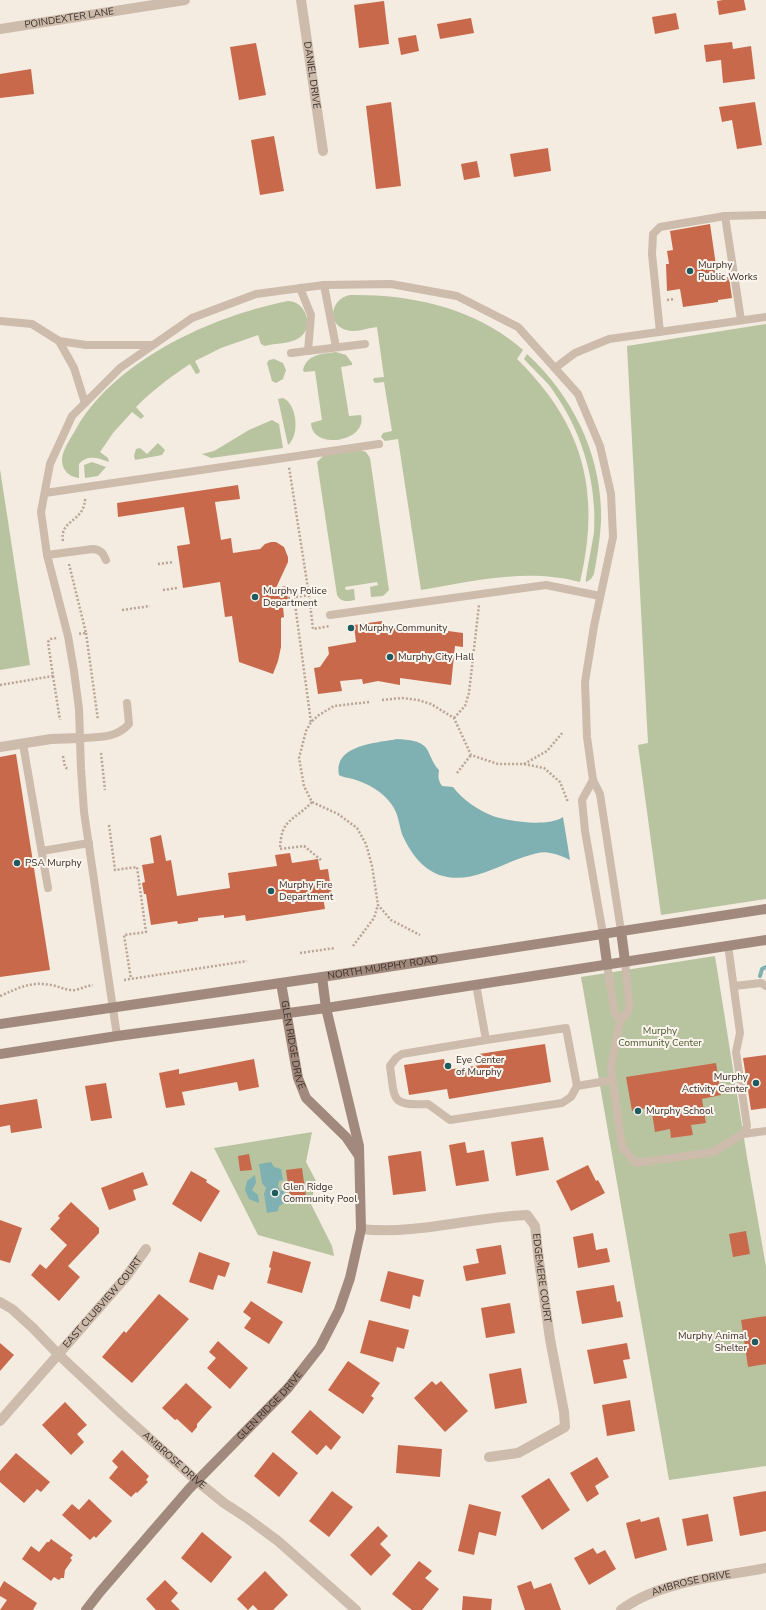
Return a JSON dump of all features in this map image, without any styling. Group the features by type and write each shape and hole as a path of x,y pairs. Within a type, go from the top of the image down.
{"main road":[{"name":"NORTH MURPHY ROAD","path":"0,1024 322,977 766,909"},
{"path":"621,931 625,960"},
{"path":"603,934 607,963"},
{"path":"0,1054 117,1036 326,1008 625,960 766,940"},
{"name":"GLEN RIDGE DRIVE","path":"86,1610 197,1480 288,1388 320,1348 339,1310 350,1278 361,1229 360,1158 359,1146 326,1008 322,977"},
{"name":"GLEN RIDGE DRIVE","path":"281,983 298,1078 306,1098 346,1137 360,1158"}],"street":[{"name":"POINDEXTER LANE","path":"0,29 185,0"},
{"name":"DANIEL DRIVE","path":"300,0 323,151"},
{"path":"0,747 51,739 80,738"},
{"name":"EDGEMERE COURT","path":"361,1229 410,1230 510,1216 528,1215 535,1226 541,1277 564,1412 565,1427 518,1453 489,1458"},
{"name":"EAST CLUBVIEW COURT","path":"0,1421 126,1278 146,1249"},
{"name":"AMBROSE DRIVE","path":"0,1302 12,1309 59,1355 197,1480 224,1503 278,1541 356,1610"},
{"name":"AMBROSE DRIVE","path":"621,1610 646,1594 678,1584 766,1568"}],"lane":[{"path":"660,332 652,254 653,234 660,227 725,216 766,215"},
{"path":"725,216 741,320"},
{"path":"117,1036 84,812 79,710 73,664 68,636 47,555 41,512 50,464 72,416 120,368 192,318 256,294 324,285 391,284 457,296 518,327 578,394 600,446 611,494 613,537 594,626 586,682 587,737 593,780 600,794 621,931"},
{"path":"324,285 336,347"},
{"path":"300,288 310,315 308,351"},
{"path":"555,368 575,353 609,339 766,316"},
{"path":"0,321 32,324 59,341 86,344 152,345"},
{"path":"59,341 74,368 85,403"},
{"path":"291,353 365,344"},
{"path":"45,493 379,444"},
{"path":"47,555 93,549 99,550 103,553 106,560"},
{"path":"330,615 546,585 600,596"},
{"path":"80,738 104,737 121,732 128,724 127,703"},
{"path":"23,744 48,888"},
{"path":"593,780 582,800 585,831 603,934"},
{"path":"42,851 89,844"},
{"path":"728,945 740,1033 736,1052 747,1126 743,1134"},
{"path":"625,960 629,1001 628,1012 620,1021 611,1067 622,1147 636,1163 714,1152 743,1134 766,1131"},
{"path":"607,963 614,1011 620,1021"},
{"path":"734,986 761,983 766,986"},
{"path":"476,984 486,1040"},
{"path":"566,1028 577,1086 571,1097 562,1103 450,1120 428,1104 408,1105 399,1102 394,1095 390,1066 396,1058 402,1054 486,1040 566,1028"},
{"path":"577,1086 613,1080"}],"path":[{"path":"665,301 675,299"},
{"path":"288,462 309,595 288,598"},
{"path":"63,541 62,535 65,528 83,511 85,497"},
{"path":"158,564 173,562"},
{"path":"69,564 86,633 98,720"},
{"path":"163,590 177,588"},
{"path":"294,597 311,722"},
{"path":"454,718 465,706 469,693 479,605 472,606"},
{"path":"122,610 150,606"},
{"path":"78,634 86,633"},
{"path":"57,638 50,639 48,642 60,720"},
{"path":"0,685 53,676"},
{"path":"382,700 402,698 418,700 431,704 454,718 471,754 498,764 524,764 544,768 560,782 568,802"},
{"path":"353,946 374,918 378,905 372,866 366,844 357,828 338,814 312,802 304,786 299,758 306,731 311,722 319,715 334,706 369,702"},
{"path":"524,764 547,751 563,732"},
{"path":"101,753 105,790"},
{"path":"457,773 471,754"},
{"path":"63,756 65,767 68,770"},
{"path":"312,802 305,810 289,821 280,834 280,849 304,846 321,860"},
{"path":"109,825 115,870 137,866 146,932 124,935 131,979"},
{"path":"378,905 391,920 420,935"},
{"path":"300,953 335,948"},
{"path":"124,980 247,961"},
{"path":"0,996 19,987 33,983 52,985 74,990 93,985"}],"green space":[{"path":"350,295 396,297 442,306 485,324 505,336 523,350 517,359 540,384 558,409 572,435 582,461 587,489 588,518 586,549 580,582 540,576 500,577 421,590 398,439 385,441 381,437 383,433 392,431 384,382 375,383 373,380 374,378 384,377 377,327 350,331 340,327 333,317 335,306 344,297"},
{"path":"288,301 300,305 306,316 307,328 304,334 299,338 265,346 261,344 258,335 221,348 195,361 200,371 199,373 196,374 190,364 175,374 136,407 144,416 141,419 132,412 113,433 100,452 108,458 109,462 97,458 89,458 82,461 79,464 79,478 69,475 65,470 62,464 62,456 65,448 93,404 115,382 140,362 168,345 198,330 259,308"},
{"path":"766,324 766,899 661,915 638,745 648,743 627,346"},
{"path":"336,352 346,355 352,363 352,365 341,367 349,416 361,415 361,424 356,432 349,437 339,440 329,440 320,437 314,432 311,423 322,420 315,371 304,372 303,370 308,361 312,358 320,354"},
{"path":"527,354 559,389 572,409 591,452 597,475 600,498 600,535 594,574 591,579 586,582 594,532 593,493 590,474 585,455 570,419 549,385 524,359"},
{"path":"274,359 283,363 286,370 283,379 276,383 272,381 267,363 269,360"},
{"path":"283,398 288,401 291,406 295,420 294,434 288,445 278,399"},
{"path":"272,420 279,424 283,448 211,458 202,454 214,451 249,430"},
{"path":"158,443 165,450 162,455 135,460 134,456 136,449 140,448 147,454"},
{"path":"360,450 366,452 370,458 389,590 383,596 371,597 370,587 378,585 377,582 345,587 346,590 354,589 355,600 345,601 337,595 317,462 324,455"},
{"path":"92,462 106,467 98,476 85,478 84,465"},
{"path":"0,469 30,665 0,670"},
{"name":"Murphy Community Center","path":"715,956 766,1267 766,1466 669,1480 581,977"},
{"name":"Glen Ridge Community Pool","path":"312,1132 306,1162 316,1181 311,1204 332,1246 334,1256 258,1235 214,1148"}],"water":[{"path":"397,739 415,741 426,747 439,770 438,775 442,786 453,787 466,800 488,814 519,822 539,823 556,820 563,817 570,860 553,853 544,852 517,859 486,872 465,877 454,878 443,876 429,870 413,854 402,834 396,812 388,800 370,786 339,775 339,765 343,757 349,751 368,744"},
{"path":"271,1162 274,1167 281,1169 283,1180 279,1181 278,1186 280,1190 284,1191 286,1202 279,1206 278,1211 267,1213 264,1194 266,1188 262,1183 259,1164"},
{"path":"255,1175 256,1183 252,1190 258,1195 259,1203 249,1199 245,1190 247,1181"}],"building":[{"path":"744,0 746,10 719,15 717,1"},
{"path":"384,1 389,44 359,48 354,5"},
{"path":"676,13 679,29 655,34 652,17"},
{"path":"471,18 474,33 440,39 437,24"},
{"path":"416,35 419,51 401,55 398,38"},
{"path":"732,42 733,49 751,46 755,79 723,83 721,60 706,62 704,45"},
{"path":"256,43 266,95 239,100 230,47"},
{"path":"31,69 34,94 0,98 0,74"},
{"path":"391,102 401,186 376,189 366,106"},
{"path":"755,102 762,145 737,149 732,120 722,122 719,107"},
{"path":"274,136 284,191 260,195 251,140"},
{"path":"548,148 551,171 514,177 510,154"},
{"path":"477,161 480,177 464,180 461,164"},
{"name":"Murphy Public Works","path":"710,224 718,279 729,277 732,298 718,300 718,302 683,307 680,289 667,291 666,264 669,264 667,251 673,250 670,231"},
{"name":"Murphy Police Department","path":"238,485 240,499 215,502 221,540 231,538 233,553 260,549 265,544 276,542 284,547 288,557 288,562 276,588 286,586 289,606 283,607 284,617 281,618 281,647 273,674 239,662 232,616 225,617 220,582 183,588 177,546 190,544 184,507 118,517 117,503"},
{"name":"Murphy City Hall","path":"382,621 382,626 448,633 448,631 463,633 463,647 455,646 451,685 400,678 400,685 378,681 363,684 362,679 340,681 342,691 318,694 314,668 320,667 329,654 328,647 356,642 354,625"},
{"name":"PSA Murphy","path":"16,754 50,970 0,977 0,757"},
{"name":"Murphy Fire Department","path":"161,835 166,861 171,860 177,896 230,888 228,873 277,866 275,855 290,853 292,863 318,859 320,870 328,869 332,896 323,897 325,909 246,921 245,915 224,918 224,915 198,918 198,921 178,924 177,921 151,925 146,894 144,894 142,883 145,882 142,865 154,863 150,838"},
{"path":"545,1044 551,1082 449,1099 447,1089 409,1095 404,1065 444,1059 446,1070 481,1065 479,1054"},
{"name":"Murphy Activity Center","path":"766,1055 766,1108 751,1110 743,1058"},
{"path":"254,1059 259,1087 239,1091 237,1082 182,1092 185,1105 166,1108 159,1073 179,1069 179,1074"},
{"name":"Murphy Community Center","path":"716,1063 721,1095 702,1099 706,1123 691,1125 693,1135 671,1138 670,1129 655,1132 651,1107 632,1111 626,1077"},
{"path":"106,1083 112,1118 91,1121 85,1086"},
{"path":"37,1099 42,1128 11,1133 10,1125 0,1127 0,1105"},
{"path":"543,1137 549,1170 516,1176 511,1142"},
{"path":"465,1142 467,1153 484,1150 489,1181 456,1186 449,1145"},
{"path":"421,1151 426,1191 393,1195 388,1156"},
{"path":"249,1154 252,1170 240,1171 238,1156"},
{"path":"588,1165 596,1181 598,1180 605,1193 571,1211 556,1181"},
{"path":"302,1168 306,1196 290,1199 286,1170"},
{"path":"191,1171 207,1180 206,1182 220,1191 201,1222 172,1204"},
{"path":"143,1172 148,1185 133,1190 136,1200 109,1210 101,1188"},
{"path":"71,1202 99,1228 99,1233 68,1266 80,1277 59,1301 31,1275 40,1264 46,1269 67,1245 50,1229 60,1218 58,1216"},
{"path":"0,1220 22,1228 10,1263 0,1260"},
{"path":"746,1231 750,1254 733,1257 729,1234"},
{"path":"593,1233 596,1250 607,1248 610,1262 578,1268 573,1237"},
{"path":"501,1245 506,1274 466,1281 463,1266 479,1263 476,1249"},
{"path":"273,1251 311,1262 302,1293 267,1283"},
{"path":"199,1252 230,1263 225,1277 218,1275 213,1290 189,1282"},
{"path":"388,1271 424,1280 420,1297 413,1295 410,1309 380,1301"},
{"path":"614,1285 617,1302 620,1301 623,1317 582,1324 576,1291"},
{"path":"159,1294 189,1319 132,1383 102,1357 124,1331 126,1333"},
{"path":"251,1301 283,1322 269,1344 244,1328 251,1318 243,1312"},
{"path":"510,1303 515,1333 486,1338 481,1308"},
{"name":"Murphy Animal Shelter","path":"766,1316 766,1364 748,1367 741,1320"},
{"path":"369,1320 409,1330 404,1349 397,1347 393,1362 360,1353"},
{"path":"218,1341 248,1368 230,1389 207,1368 216,1358 209,1352"},
{"path":"0,1343 14,1355 0,1371"},
{"path":"627,1343 630,1359 623,1360 627,1378 594,1384 587,1350"},
{"path":"348,1361 380,1383 371,1396 374,1398 363,1414 328,1390"},
{"path":"521,1368 527,1403 495,1409 489,1374"},
{"path":"432,1381 436,1385 441,1381 468,1411 445,1432 414,1398"},
{"path":"186,1383 212,1407 197,1424 197,1427 192,1433 162,1408"},
{"path":"630,1400 635,1431 607,1436 602,1405"},
{"path":"65,1402 87,1425 77,1434 84,1442 71,1455 42,1425"},
{"path":"310,1410 341,1437 331,1450 326,1445 317,1455 291,1432"},
{"path":"398,1445 442,1449 440,1477 396,1473"},
{"path":"122,1450 149,1476 146,1480 148,1482 131,1497 109,1478 118,1467 112,1461"},
{"path":"273,1452 298,1473 279,1497 254,1476"},
{"path":"16,1453 50,1482 41,1492 37,1489 24,1503 0,1482 0,1471"},
{"path":"597,1457 609,1477 595,1486 599,1494 587,1502 570,1473"},
{"path":"549,1478 570,1510 542,1530 521,1496"},
{"path":"332,1491 353,1507 329,1537 309,1521"},
{"path":"766,1491 766,1531 740,1536 733,1497"},
{"path":"89,1499 112,1521 96,1538 94,1536 90,1540 62,1515 72,1504 79,1510"},
{"path":"469,1504 501,1512 496,1536 479,1532 474,1555 458,1551"},
{"path":"708,1514 713,1541 687,1546 682,1519"},
{"path":"659,1517 667,1550 635,1559 626,1523 640,1519 641,1522"},
{"path":"378,1526 388,1536 380,1544 391,1555 371,1576 350,1555"},
{"path":"202,1532 232,1557 211,1583 181,1558"},
{"path":"51,1539 73,1555 70,1558 72,1560 65,1570 64,1578 59,1580 54,1577 51,1581 22,1559 31,1546 39,1552"},
{"path":"593,1548 597,1554 605,1550 616,1569 589,1585 574,1558"},
{"path":"419,1561 432,1571 425,1578 439,1589 422,1610 412,1610 392,1594"},
{"path":"265,1571 288,1595 273,1610 258,1610 253,1605 248,1610 237,1599"},
{"path":"165,1580 178,1593 171,1601 180,1610 156,1610 146,1599"},
{"path":"4,1581 37,1603 33,1610 0,1610 7,1600 0,1596 0,1588"},
{"path":"531,1581 534,1589 551,1583 561,1610 525,1610 517,1586"},
{"path":"463,1596 492,1599 491,1610 462,1610"}],"waterway":[{"path":"760,976 762,969 766,967"}],"place":[{"name":"Murphy Public Works","path":"690,271"},
{"name":"Murphy Police Department","path":"255,597"},
{"name":"Murphy Community","path":"351,628"},
{"name":"Murphy City Hall","path":"390,657"},
{"name":"PSA Murphy","path":"17,863"},
{"name":"Murphy Fire Department","path":"271,891"},
{"name":"Eye Center of Murphy","path":"448,1066"},
{"name":"Murphy Activity Center","path":"756,1083"},
{"name":"Murphy School","path":"638,1111"},
{"name":"Glen Ridge Community Pool","path":"275,1193"},
{"name":"Murphy Animal Shelter","path":"755,1342"}]}
